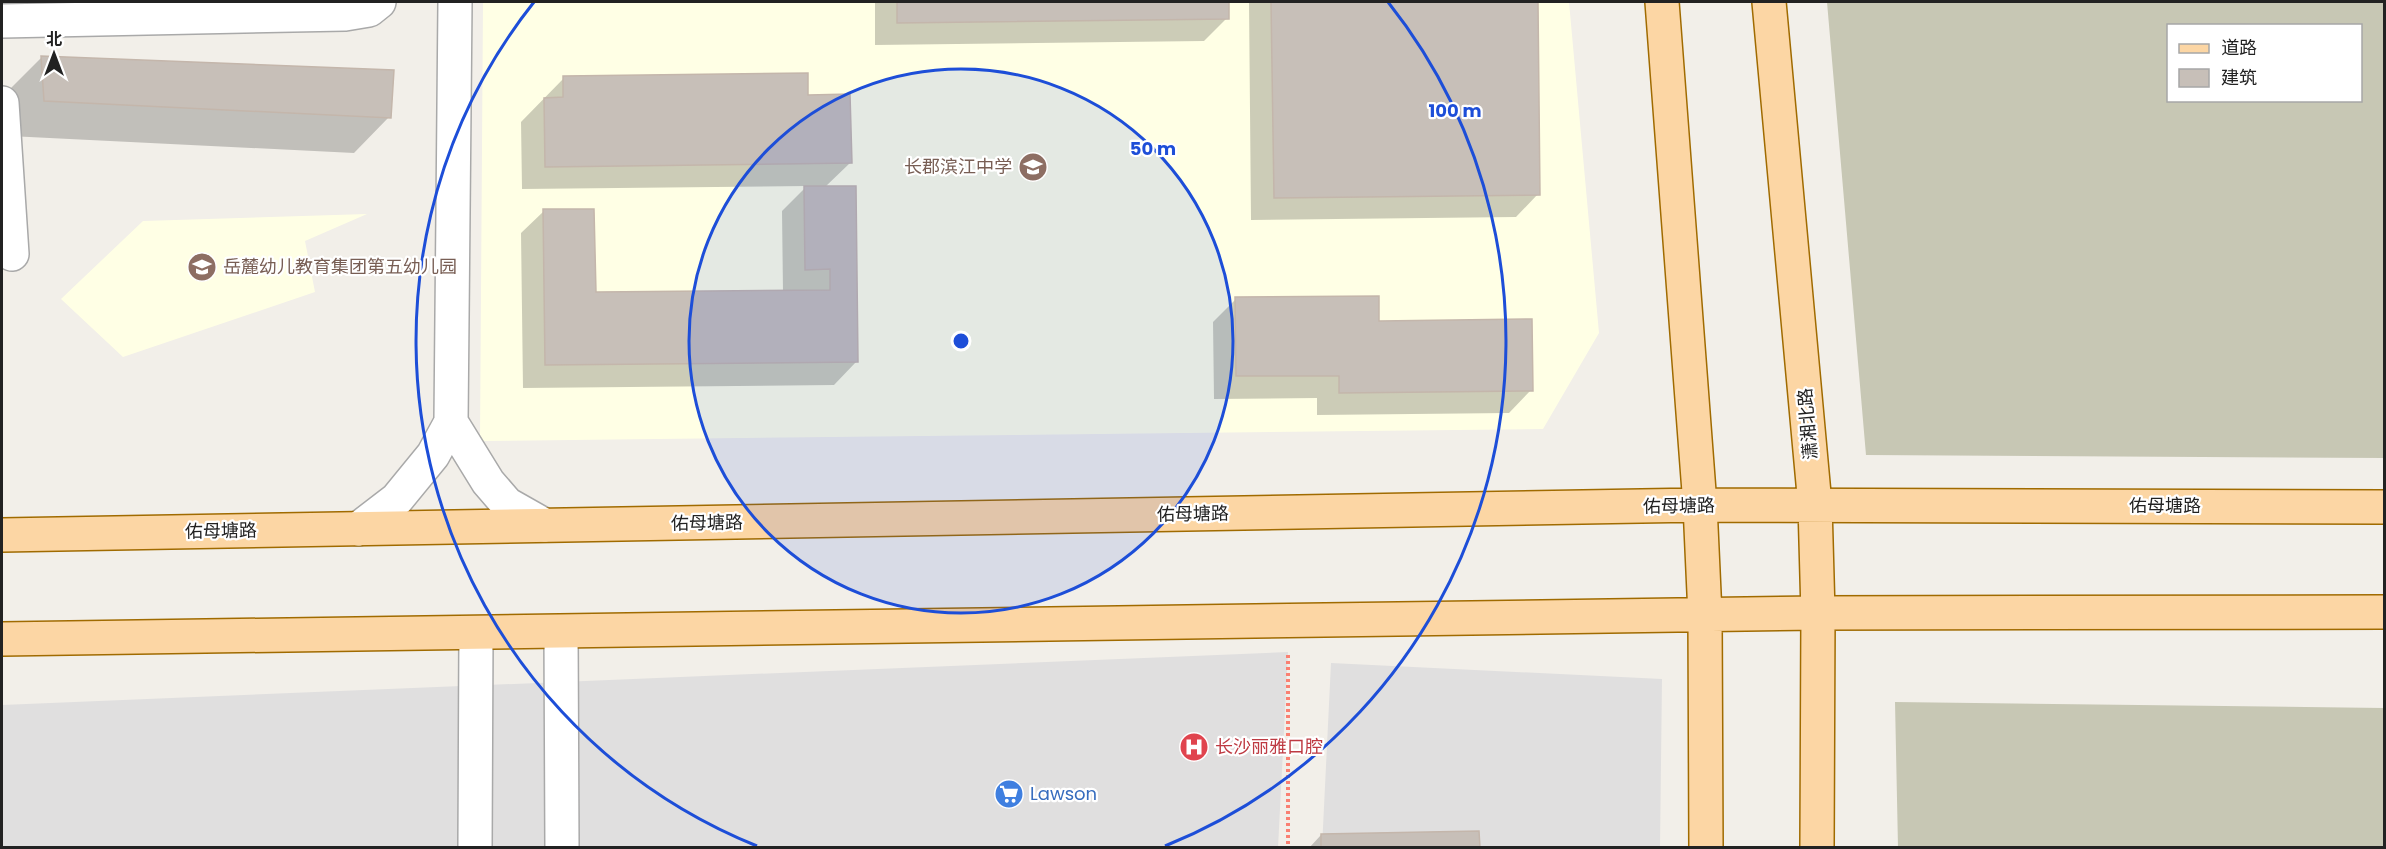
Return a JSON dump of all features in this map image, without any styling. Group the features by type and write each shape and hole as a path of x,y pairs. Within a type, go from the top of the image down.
{"main road":[{"path":"1662,2 1700,506 1705,615 1706,848"},
{"name":"潇湘北路","path":"1769,2 1815,506 1818,614 1817,848"},
{"name":"佑母塘路","path":"2,535 1700,506 2385,507"},
{"path":"2,639 1705,615 2385,612"}],"street":[{"path":"2,21 345,14 369,10 379,2"},
{"path":"358,529 397,499 433,455 451,422 455,2"},
{"path":"2,103 12,254"},
{"path":"451,422 488,482 507,504 544,525"},
{"path":"561,632 562,848"},
{"path":"475,848 476,633"}],"path":[{"path":"1287,621 1288,848"}],"shaded area":[{"name":"长郡滨江中学","path":"483,2 1569,2 1599,333 1543,429 480,441"},
{"path":"1827,2 2384,2 2384,458 1866,455"},
{"name":"岳麓幼儿教育集团第五幼儿园","path":"367,214 305,241 315,292 123,357 61,299 143,221"},
{"path":"1288,652 1278,848 2,847 2,705"},
{"path":"1331,663 1662,679 1660,847 1322,848"},
{"path":"1895,702 2384,708 2384,847 1898,847"}],"building":[{"path":"897,2 1229,2 1229,19 897,23"},
{"path":"1271,2 1538,2 1540,195 1274,198"},
{"path":"41,56 394,70 391,118 44,101"},
{"path":"808,73 808,95 850,94 852,163 545,167 544,98 563,97 563,76"},
{"path":"804,186 856,186 858,362 545,365 543,209 594,209 596,292 830,290 830,269 805,270"},
{"path":"1379,296 1379,321 1532,319 1533,391 1339,393 1339,376 1236,376 1235,297"},
{"path":"1479,831 1480,848 1321,848 1321,834"}],"place":[{"name":"长郡滨江中学","path":"1033,167"},
{"name":"岳麓幼儿教育集团第五幼儿园","path":"202,267"},
{"name":"长沙丽雅口腔","path":"1194,747"},
{"name":"Lawson","path":"1009,794"}]}
